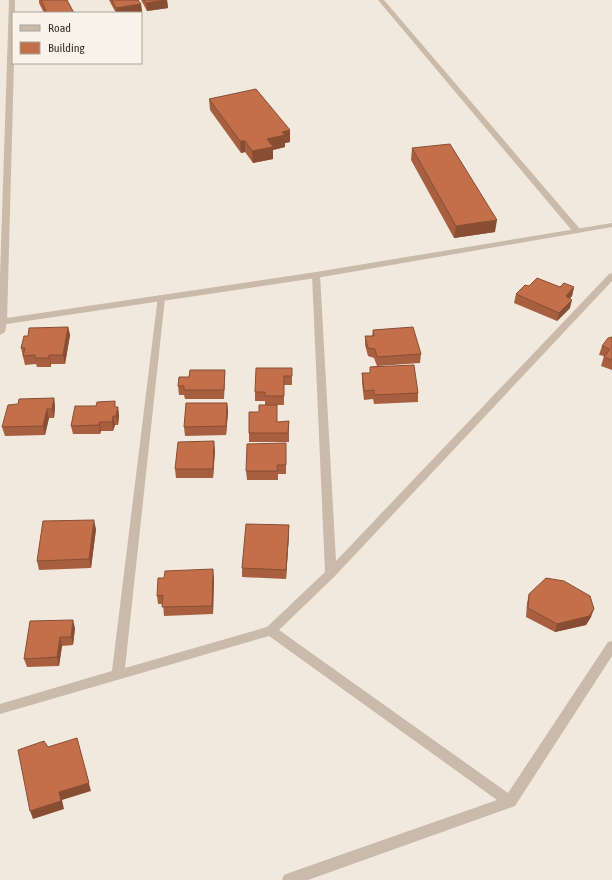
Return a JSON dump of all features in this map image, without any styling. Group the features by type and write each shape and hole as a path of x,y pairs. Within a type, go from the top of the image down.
{"street":[{"path":"0,332 2,322 12,0"},
{"path":"381,0 577,230"},
{"path":"2,322 316,275 612,225"},
{"path":"316,275 331,573"},
{"path":"0,709 271,631 331,573 612,276"},
{"path":"118,676 161,298"},
{"path":"271,631 510,802"},
{"path":"288,880 510,802 612,646"}],"building":[{"path":"41,0 67,0 73,12 47,12"},
{"path":"112,0 138,0 141,4 116,8"},
{"path":"144,0 167,0 146,3"},
{"path":"256,89 290,130 282,132 285,135 267,139 273,147 252,151 245,141 240,141 209,99"},
{"path":"450,144 497,220 456,226 412,148"},
{"path":"537,278 560,287 564,283 574,287 566,296 572,300 559,313 516,294 525,285 529,286"},
{"path":"68,327 63,355 49,355 49,358 35,358 35,355 23,356 25,348 21,348 24,336 28,336 29,328"},
{"path":"413,327 421,354 377,357 375,349 368,348 365,336 374,336 373,330"},
{"path":"612,337 612,360 604,357 610,349 602,346 608,338"},
{"path":"414,365 418,393 374,395 374,390 364,391 362,373 370,373 370,367"},
{"path":"256,368 292,368 292,376 284,376 284,396 265,396 265,392 255,392"},
{"path":"190,370 225,370 224,390 184,390 184,386 178,386 179,377 189,377"},
{"path":"54,398 52,409 47,409 43,426 2,427 8,405 18,404 19,399"},
{"path":"115,401 115,407 118,407 116,416 113,416 112,422 99,422 99,425 71,426 75,406 96,406 97,402"},
{"path":"186,403 227,403 226,426 184,427"},
{"path":"259,405 277,405 277,422 289,421 288,433 249,433 249,412 259,412"},
{"path":"214,441 213,469 175,469 178,442"},
{"path":"286,443 286,465 277,465 278,471 246,471 247,444"},
{"path":"94,520 89,559 37,561 43,521"},
{"path":"246,524 289,525 286,570 242,568"},
{"path":"213,569 212,606 162,607 163,595 157,596 158,578 164,578 165,571"},
{"path":"546,578 564,581 590,596 594,609 589,616 557,624 528,608 529,594"},
{"path":"73,620 71,637 60,637 57,657 24,659 30,621"},
{"path":"77,738 89,783 59,792 61,801 30,811 18,750 44,741 48,747"}]}
